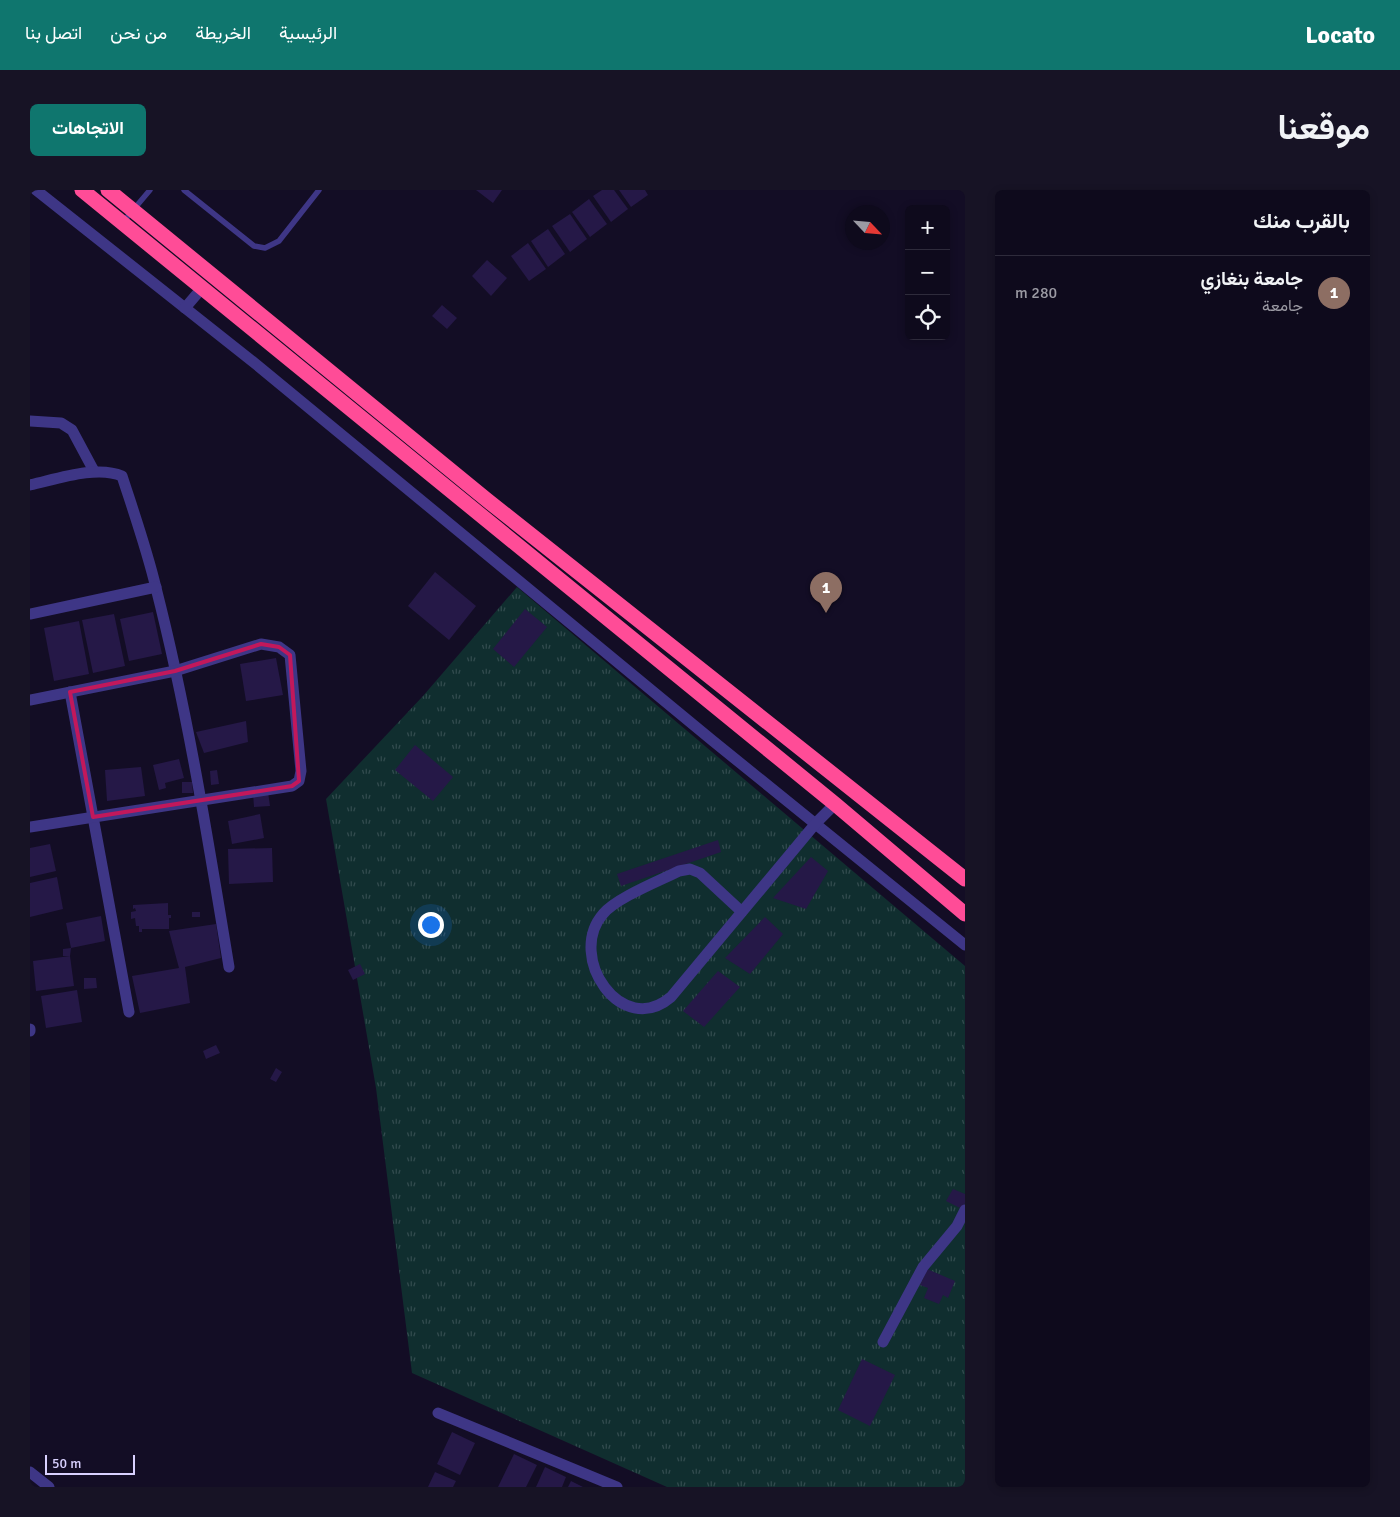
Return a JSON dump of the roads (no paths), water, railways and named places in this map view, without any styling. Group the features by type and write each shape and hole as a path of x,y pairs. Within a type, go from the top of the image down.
{"highway":[{"path":"82,190 835,804 965,914"},
{"path":"108,190 487,500 965,879"}],"street":[{"path":"36,190 257,365 965,945"},
{"path":"185,308 202,288"},
{"path":"30,421 61,424 72,430 94,471"},
{"path":"30,485 94,471 113,472 122,476 156,587 175,671 202,800 228,967"},
{"path":"30,614 156,587"},
{"path":"30,700 175,671 261,644 279,647 290,655 301,771 299,780 292,786 30,827"},
{"path":"70,692 129,1012"},
{"path":"742,912 700,873 690,869 679,871 617,902 603,914 591,938 593,965 602,983 621,1003 636,1009 659,1006 672,997 816,823 835,804"},
{"path":"883,1342 923,1267 957,1226 965,1210"},
{"path":"438,1413 617,1487"},
{"path":"30,1472 49,1487"}],"lane":[{"path":"123,222 150,190"},
{"path":"184,190 254,246 265,248 279,241 319,190"}],"place":[{"name":"جامعة بنغازي","path":"826,613"}]}
